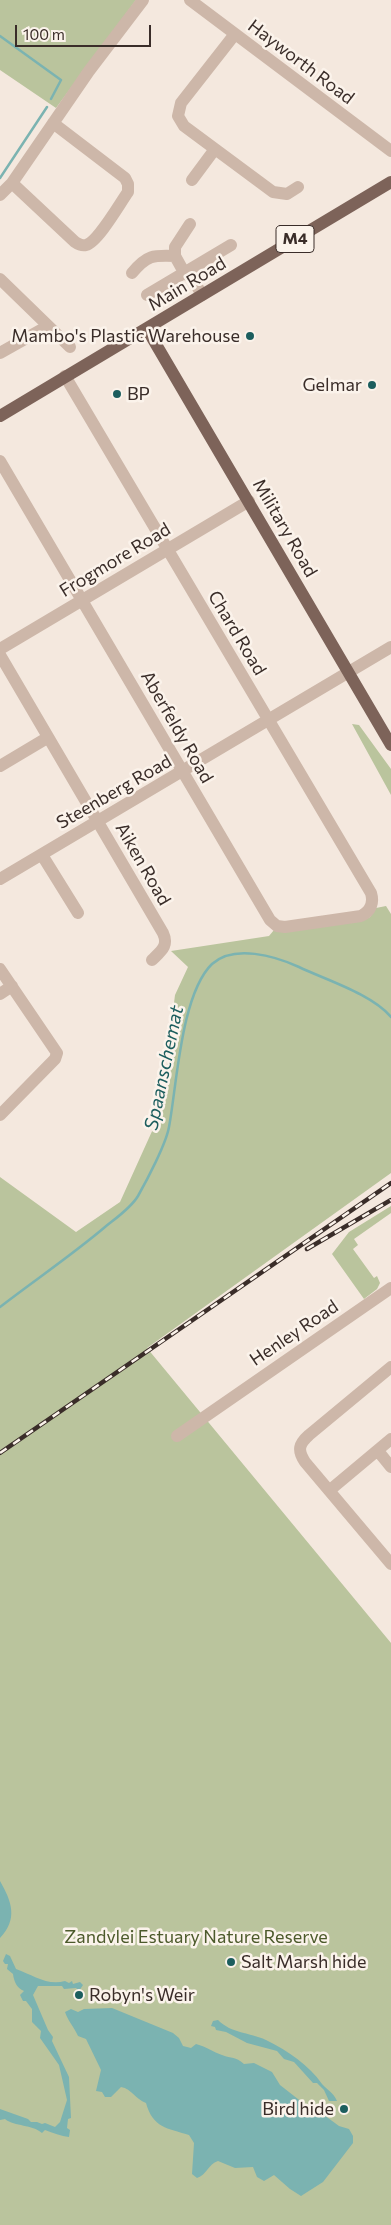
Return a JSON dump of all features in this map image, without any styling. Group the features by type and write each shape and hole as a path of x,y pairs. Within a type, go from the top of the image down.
{"main road":[{"name":"Main Road","path":"0,416 391,182"},
{"name":"Military Road","path":"147,329 391,745"}],"street":[{"path":"0,195 12,183 89,71 142,0"},
{"name":"Hayworth Road","path":"190,0 391,151"},
{"path":"235,34 178,109 178,116 183,125 273,192 286,194 298,187"},
{"path":"12,183 75,242 81,245 86,245 95,239 128,192 127,181 122,175 53,123"},
{"path":"192,180 215,150"},
{"path":"190,224 175,247 175,256 185,274 184,280 199,298"},
{"path":"147,295 231,245"},
{"path":"132,273 140,263 155,255 175,256"},
{"path":"0,279 70,348"},
{"path":"0,353 48,326"},
{"name":"Chard Road","path":"65,376 371,893 373,899 370,909"},
{"name":"Aberfeldy Road","path":"0,462 275,925 284,927 362,916 370,909"},
{"name":"Frogmore Road","path":"0,649 249,501"},
{"name":"Steenberg Road","path":"0,879 391,647"},
{"name":"Aiken Road","path":"0,655 165,938 164,948 152,960"},
{"path":"0,766 47,738"},
{"path":"42,855 78,913"},
{"path":"0,969 57,1055 0,1115"},
{"path":"0,994 12,986"},
{"name":"Henley Road","path":"177,1436 391,1288"},
{"path":"389,1372 300,1444 300,1455 391,1564"},
{"path":"330,1490 391,1440"},
{"path":"378,1451 391,1467"}],"green space":[{"path":"0,0 136,0 56,108 0,70"},
{"path":"352,724 359,725 391,769 391,795"},
{"name":"Zandvlei Estuary Nature Reserve","path":"386,906 391,914 391,1173 147,1348 391,1643 391,2225 0,2225 0,1177 76,1232 120,1202 158,1118 175,1016 170,1034 175,995 188,967 171,951 269,936 274,930 364,920 370,917 376,908"},
{"path":"391,1206 391,1213 354,1239 358,1245 353,1249 374,1278 377,1276 380,1283 377,1289 364,1299 332,1254 349,1232"}],"water":[{"path":"0,1881 8,1896 11,1917 6,1931 0,1938"},
{"path":"6,1954 10,1956 16,1969 34,1977 52,1982 65,1981 69,1983 72,1981 73,1984 80,1982 83,1985 79,1991 76,1988 64,1989 62,1986 38,1986 33,1995 69,2077 71,2118 68,2119 67,2128 70,2130 69,2137 45,2130 42,2133 5,2119 0,2120 0,2109 28,2119 31,2122 45,2123 55,2127 60,2122 67,2100 59,2065 40,2038 41,2031 32,2022 32,2009 26,2001 23,2001 20,1995 24,1991 16,1984 13,1974 7,1969 8,1964 5,1964 3,1961"},
{"path":"112,2008 173,2033 179,2038 183,2046 191,2048 196,2044 241,2061 244,2064 254,2063 272,2072 280,2085 303,2103 310,2114 324,2115 339,2126 349,2129 353,2136 353,2143 323,2182 301,2196 274,2175 264,2181 257,2177 253,2167 235,2168 218,2161 197,2178 192,2174 194,2143 189,2135 162,2126 153,2118 146,2103 125,2088 121,2087 111,2097 105,2097 102,2092 96,2091 101,2070 86,2039 78,2036 65,2012 71,2009 78,2012 84,2009"},
{"path":"218,2020 229,2028 260,2037 290,2054 317,2077 337,2101 329,2101 324,2090 317,2083 313,2083 294,2062 284,2059 277,2051 247,2043 226,2032 216,2030 215,2027 211,2026 213,2021"}],"waterway":[{"path":"0,36 61,80 51,99"},
{"path":"0,178 47,107"},
{"name":"Spaanschemat","path":"0,1307 127,1209 138,1196 156,1162 167,1134 187,1017 193,996 212,964 232,954 243,953 278,959 361,994 391,1017"}],"railway":[{"path":"0,1453 391,1183"},
{"path":"307,1249 391,1200"}],"place":[{"name":"Mambo's Plastic Warehouse","path":"250,336"},
{"name":"Gelmar","path":"372,385"},
{"name":"BP","path":"117,394"},
{"name":"Salt Marsh hide","path":"231,1962"},
{"name":"Robyn's Weir","path":"79,1995"},
{"name":"Bird hide","path":"344,2109"}]}
